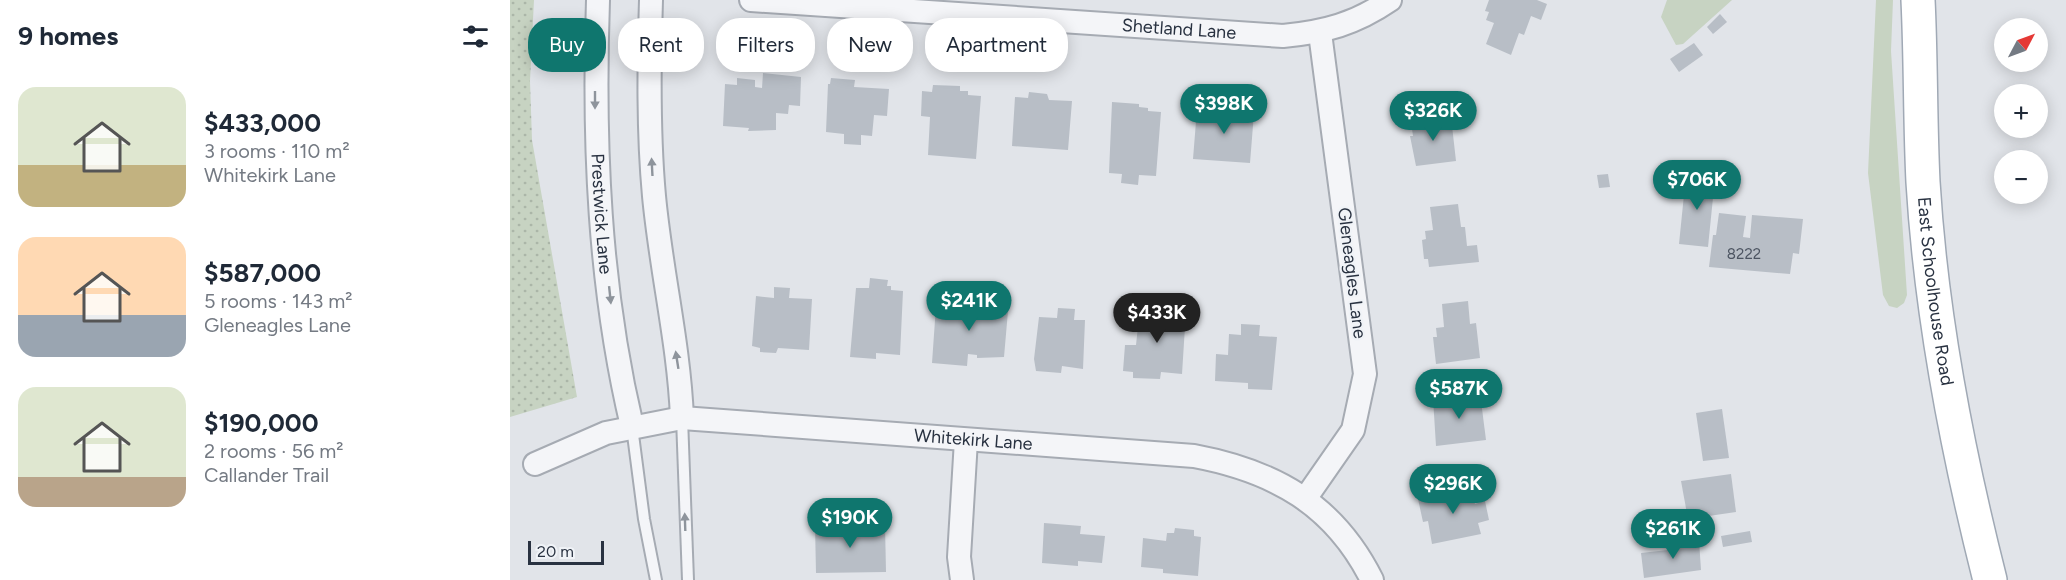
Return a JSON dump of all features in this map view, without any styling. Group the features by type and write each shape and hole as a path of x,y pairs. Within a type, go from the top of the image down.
{"main road":[{"name":"East Schoolhouse Road","path":"1918,0 1923,184 1937,319 1972,506 1990,580"}],"street":[{"name":"Prestwick Lane","path":"598,0 595,128 602,224 611,308 632,426"},
{"path":"651,0 649,97 654,196 680,376 682,418"},
{"name":"Shetland Lane","path":"751,0 1283,36 1320,33 1351,21 1390,0"},
{"name":"Gleneagles Lane","path":"1305,499 1353,429 1365,374 1320,33"},
{"name":"Whitekirk Lane","path":"535,464 594,438 632,426 682,418 1194,456 1230,463 1260,473 1305,499 1330,520 1354,548 1372,580"},
{"path":"962,580 959,558 966,440"}],"lane":[{"path":"682,418 688,580"},
{"path":"632,426 644,519 656,580"}],"green space":[{"path":"510,0 534,0 533,18 528,18 532,140 577,397 510,417"},
{"path":"1667,0 1732,0 1683,44 1676,45 1661,17"},
{"path":"1876,0 1893,0 1891,51 1907,295 1904,303 1897,308 1889,306 1883,295 1868,173"}],"building":[{"path":"1489,0 1537,0 1547,4 1541,20 1531,16 1524,35 1519,33 1511,55 1486,44 1494,23 1486,20 1489,12 1485,11"},
{"path":"1720,14 1727,22 1713,34 1707,27"},
{"path":"1694,43 1703,55 1679,72 1670,59"},
{"path":"763,73 801,77 800,106 789,105 788,114 776,113 776,130 748,131 749,128 723,126 725,84 737,85 737,78 755,80 755,87 762,88"},
{"path":"831,78 855,80 854,87 889,89 887,116 874,115 872,136 861,135 861,145 844,144 844,134 826,132 828,84"},
{"path":"933,85 960,86 960,91 968,91 968,95 981,96 976,159 928,155 930,117 921,116 922,91 932,92"},
{"path":"1029,92 1047,94 1049,100 1072,101 1068,150 1012,146 1015,97 1028,98"},
{"path":"1112,102 1139,104 1139,107 1148,108 1148,111 1161,112 1156,176 1139,175 1138,185 1121,183 1122,174 1109,173"},
{"path":"1220,105 1239,107 1241,112 1254,113 1250,163 1193,159 1197,109 1220,111"},
{"path":"1451,117 1456,161 1416,166 1410,136 1413,136 1411,122"},
{"path":"1608,174 1610,187 1599,188 1597,175"},
{"path":"1686,175 1715,178 1708,247 1679,244"},
{"path":"1458,204 1461,227 1465,227 1467,246 1477,245 1479,262 1429,267 1428,259 1424,259 1422,240 1426,239 1425,231 1433,230 1430,207"},
{"path":"1719,213 1746,216 1743,237 1750,238 1752,215 1803,219 1799,254 1793,253 1790,274 1709,267 1713,235 1716,235"},
{"path":"870,278 888,280 887,286 891,286 891,290 903,291 900,355 876,353 876,359 850,357 856,288 869,288"},
{"path":"774,287 790,288 789,298 812,299 809,350 778,348 776,353 760,352 760,348 752,346 756,296 774,298"},
{"path":"954,298 995,301 994,309 1008,311 1004,357 977,358 977,355 968,354 967,366 932,363 936,306 954,308"},
{"path":"1468,301 1470,324 1476,323 1480,358 1436,364 1433,337 1437,337 1436,328 1444,327 1442,304"},
{"path":"1058,308 1075,309 1074,320 1085,320 1083,369 1062,366 1061,373 1036,371 1034,359 1039,317 1057,318"},
{"path":"1140,308 1186,311 1182,374 1161,372 1160,379 1133,378 1133,372 1123,371 1125,345 1136,345"},
{"path":"1241,324 1260,325 1259,336 1277,337 1272,390 1248,389 1248,383 1215,381 1216,354 1228,355 1229,334 1241,335"},
{"path":"1480,393 1486,440 1436,446 1433,398"},
{"path":"1722,409 1729,458 1703,461 1696,413"},
{"path":"1731,474 1736,512 1688,519 1681,481"},
{"path":"1470,486 1475,504 1485,501 1489,520 1478,523 1481,534 1432,544 1428,521 1423,522 1418,499 1422,499 1422,496"},
{"path":"1044,523 1081,526 1080,534 1105,536 1102,563 1078,561 1078,566 1042,563"},
{"path":"815,525 885,525 886,572 816,573"},
{"path":"1175,528 1194,530 1194,536 1201,537 1198,576 1163,573 1163,569 1141,567 1143,538 1166,541 1167,533 1174,533"},
{"path":"1750,531 1752,542 1723,547 1721,536"},
{"path":"1699,540 1701,570 1644,578 1641,553 1668,550 1667,543"}]}
